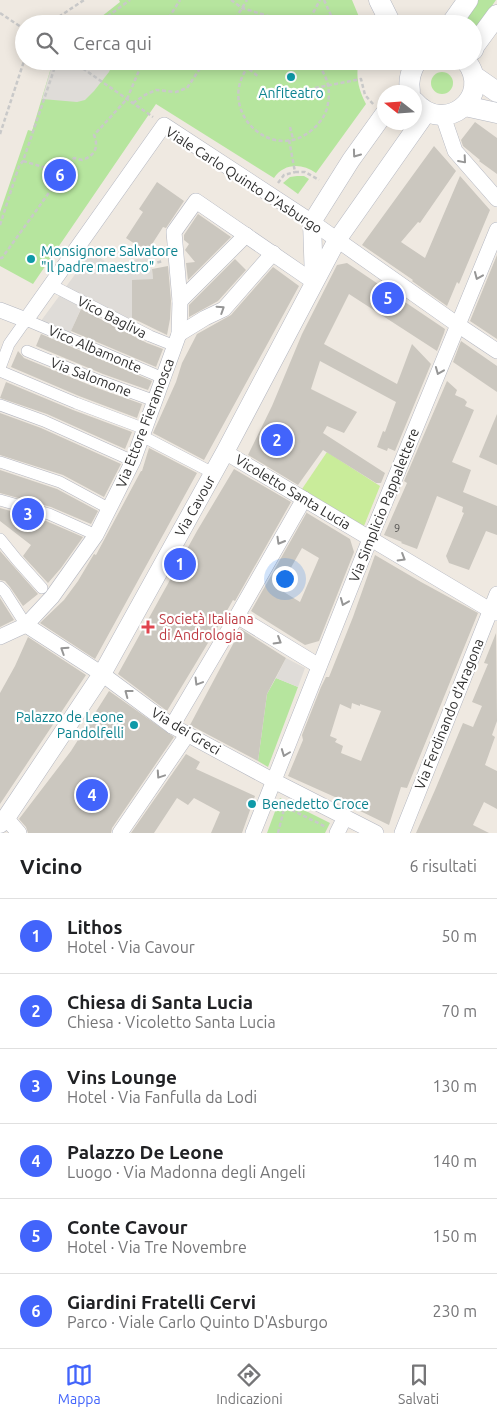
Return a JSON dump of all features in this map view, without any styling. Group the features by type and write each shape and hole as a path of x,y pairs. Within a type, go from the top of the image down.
{"main road":[{"path":"379,0 386,15"},
{"path":"457,15 468,0"},
{"path":"482,35 497,15"},
{"path":"428,110 451,115 465,106 473,92 474,84 471,70"},
{"path":"477,70 497,92"},
{"path":"465,106 497,113"}],"street":[{"path":"428,110 455,151 497,199"},
{"name":"Via Cavour","path":"3,821 102,674 225,452 336,240 428,110"},
{"path":"312,222 352,160 377,115"},
{"name":"Viale Carlo Quinto D'Asburgo","path":"51,285 164,125 312,222 458,326 497,351"},
{"name":"Via Ettore Fieramosca","path":"26,625 46,591 96,535 133,461 144,432 177,340 180,301 174,232 196,201 246,235"},
{"name":"Via Cavour","path":"312,222 314,282"},
{"name":"Via Simplicio Pappalettere","path":"253,833 370,539 497,230"},
{"path":"180,301 246,235 314,282"},
{"path":"177,340 205,318 224,309 273,253"},
{"path":"51,285 9,344 0,370 144,432 213,473"},
{"name":"Vico Bagliva","path":"51,285 150,336 177,340"},
{"path":"0,310 22,326"},
{"name":"Vico Albamonte","path":"22,326 163,378"},
{"name":"Via Salomone","path":"9,344 155,401"},
{"path":"0,405 44,421 133,461"},
{"name":"Vicoletto Santa Lucia","path":"225,452 494,612"},
{"path":"0,462 60,482 110,509"},
{"path":"172,726 304,499"},
{"path":"0,500 49,514 96,535"},
{"path":"0,539 16,560 46,591"},
{"path":"0,587 26,625 0,637"},
{"name":"Via Ferdinando d'Aragona","path":"402,833 494,612 497,594"},
{"path":"237,616 319,666"},
{"name":"Via dei Greci","path":"26,625 102,674 172,726 344,817"},
{"path":"120,833 187,735"},
{"path":"338,832 344,817 376,833"},
{"path":"3,821 19,833"}],"path":[{"path":"62,15 84,0"},
{"path":"109,15 130,0"},
{"path":"171,15 180,0"},
{"path":"231,0 242,8 265,15"},
{"path":"238,15 247,0"},
{"path":"312,15 320,0"},
{"path":"324,0 331,15"},
{"path":"0,13 15,23"},
{"path":"0,134 21,70"},
{"path":"0,225 54,70"},
{"path":"85,70 149,114"},
{"path":"0,258 2,258 74,158 82,160 92,155 96,150 97,142 94,135 127,99 139,70"},
{"path":"133,103 156,90 176,92 187,88 199,70"},
{"path":"245,70 238,89 238,101 241,112 255,131 277,140 300,138 318,125 324,116 329,94 322,70"},
{"path":"251,70 259,77"},
{"path":"315,88 361,79 365,95 377,107"},
{"path":"290,127 295,172"},
{"path":"23,161 63,173"},
{"path":"279,181 284,175 295,172 305,172 319,180"},
{"path":"278,833 292,789"},
{"path":"267,798 338,832"}],"green space":[{"path":"119,0 352,0 358,15 103,15 120,2"},
{"path":"478,0 496,0 482,20 482,15 467,15"},
{"path":"50,70 357,70 358,83 366,104 316,173 305,167 294,166 283,169 274,178 156,104 33,284 0,266 0,212 28,130 32,131"},
{"path":"438,72 446,72 453,79 453,87 446,94 438,94 431,87 431,79"},
{"path":"304,176 309,179 298,194 283,183 290,177"},
{"path":"327,452 380,486 364,526 302,489"},
{"path":"276,678 298,687 268,767 258,761 267,694"},
{"path":"280,798 330,823 325,833 267,833"}],"shaded area":[{"path":"50,70 110,70 85,100 77,102 42,99"},
{"path":"90,254 94,254 114,267 137,259 150,258 153,279 132,281 133,315 131,325 82,306 68,338 38,325"},
{"path":"286,658 305,668 298,687 276,678"}],"building":[{"path":"475,122 497,138 497,174 463,146 461,140"},
{"path":"434,146 456,171 420,223 418,222 401,242 425,258 460,176 490,210 459,284 457,282 447,306 362,245"},
{"path":"157,182 184,201 166,228 163,227 147,252 126,238 143,212 139,209"},
{"path":"198,214 231,237 188,280 186,263 195,262 185,250 189,244 184,240 184,235"},
{"path":"497,255 497,339 470,321"},
{"path":"235,259 246,270 218,301 189,317 189,305"},
{"path":"347,263 445,329 437,351 349,294 324,344 397,384 412,344 431,364 395,451 388,448 387,451 377,447 383,431 385,432 396,402 320,361 311,389 357,412 344,433 327,426 323,433 385,473 381,483 376,483 323,450 298,485 248,455 272,406 302,334 337,265"},
{"path":"168,266 171,301 167,335 132,318 132,280 153,279 152,269"},
{"path":"273,267 299,286 204,460 153,433 176,382 182,363 197,334 231,315"},
{"path":"81,309 147,343 163,349 156,367 71,331"},
{"path":"41,334 152,381 148,390 103,374 36,346"},
{"path":"461,341 497,366 497,392 453,362"},
{"path":"18,351 24,358 142,404 137,418 11,367"},
{"path":"447,381 457,390 455,395 467,402 465,406 474,410 452,462 471,470 463,492 497,506 497,535 486,531 469,570 449,563 446,556 464,513 462,512 463,507 437,496 417,549 384,535 407,483 404,481"},
{"path":"6,382 132,432 125,449 47,414 0,398"},
{"path":"0,413 41,428 121,464 104,497 63,475 0,455"},
{"path":"497,414 497,465 479,457"},
{"path":"149,448 197,473 95,659 40,623 64,600 94,554 96,555 142,471"},
{"path":"234,469 291,502 235,601 233,600 167,711 118,674 197,531"},
{"path":"0,470 57,489 98,511 91,524 51,507 0,493"},
{"path":"0,508 46,521 83,537 48,583 23,556 31,545 0,521"},
{"path":"307,512 350,539 354,552 319,641 305,645 251,611","holes":["302,548 319,558 300,602 279,589"]},
{"path":"0,551 38,594 23,606 5,581 0,580"},
{"path":"375,555 478,613 407,788 401,787 389,825 354,808 355,806 288,776 303,740 302,735 321,687 326,677 329,677","holes":["352,703 360,706 360,704 381,711 361,761 341,753 343,746 335,742 337,739 330,736 340,704 351,709"]},
{"path":"0,598 14,620 0,627"},
{"path":"241,629 286,658 267,694 258,761 190,725"},
{"path":"496,633 497,721 492,735 495,737 485,765 497,771 497,809 484,802 473,825 489,833 416,833 463,723 473,727 482,706 472,702 488,664 484,663"},
{"path":"28,637 86,675 0,804 0,693"},
{"path":"109,691 174,737 112,828 111,833 28,833 26,827 19,819 71,751"},
{"path":"186,754 200,762 196,769 255,796 242,833 211,833 220,812 194,798 188,805 177,798 154,833 131,833"}],"place":[{"name":"Anfiteatro","path":"291,77"},
{"name":"Giardini Fratelli Cervi","path":"60,175"},
{"name":"Monsignore Salvatore \"Il padre maestro\"","path":"31,259"},
{"name":"Conte Cavour","path":"388,298"},
{"name":"Chiesa di Santa Lucia","path":"277,440"},
{"name":"Vins Lounge","path":"28,514"},
{"name":"Lithos","path":"180,564"},
{"name":"Società Italiana di Andrologia","path":"148,627"},
{"name":"Palazzo de Leone Pandolfelli","path":"134,725"},
{"name":"Palazzo De Leone","path":"92,795"},
{"name":"Benedetto Croce","path":"252,804"}]}
